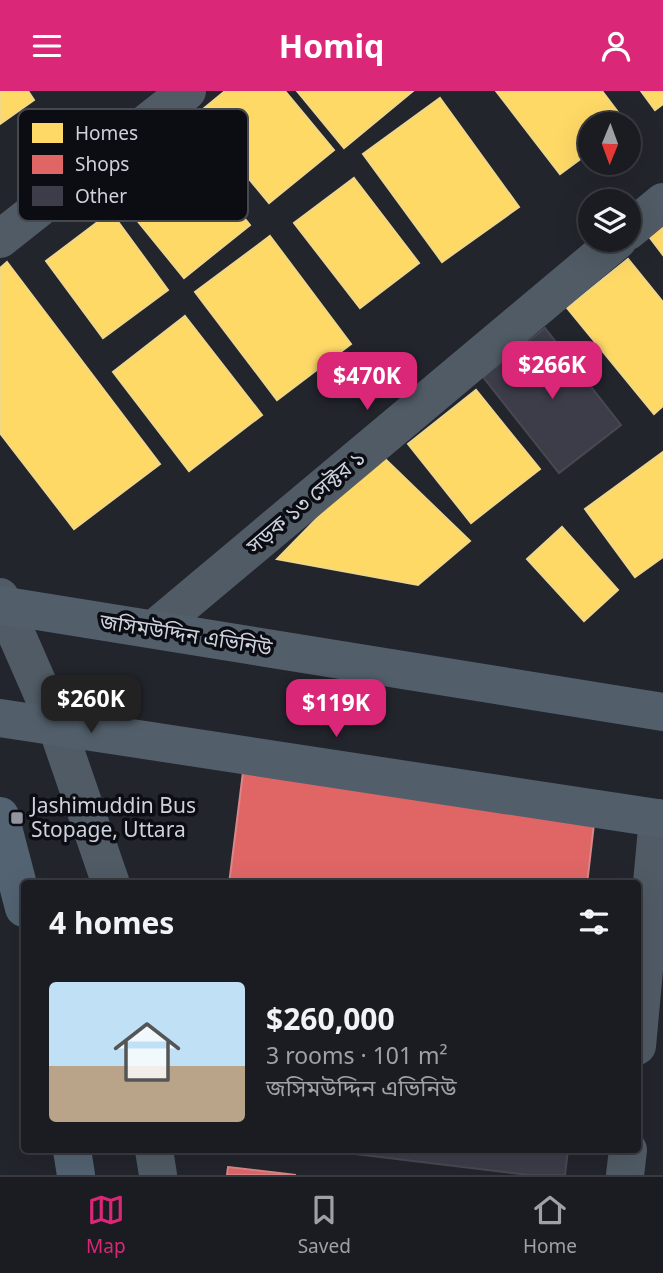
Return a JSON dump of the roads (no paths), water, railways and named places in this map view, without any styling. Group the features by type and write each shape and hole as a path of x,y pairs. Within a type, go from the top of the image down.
{"highway":[{"path":"0,816 21,896"},
{"path":"0,900 21,921"},
{"path":"72,1153 75,1175"}],"street":[{"path":"164,109 187,91"},
{"path":"641,220 663,202"},
{"path":"0,239 23,221"},
{"name":"সড়ক ১৩ সেক্টর ১","path":"154,629 604,252"},
{"path":"2,602 57,727 110,880"},
{"name":"জসিমউদ্দিন এভিনিউ","path":"2,602 663,712"},
{"path":"0,718 660,818 641,1006"},
{"path":"154,1153 158,1175"},
{"path":"625,1175 628,1153"}],"place":[{"name":"Jashimuddin Bus Stopage, Uttara","path":"17,818"}]}
